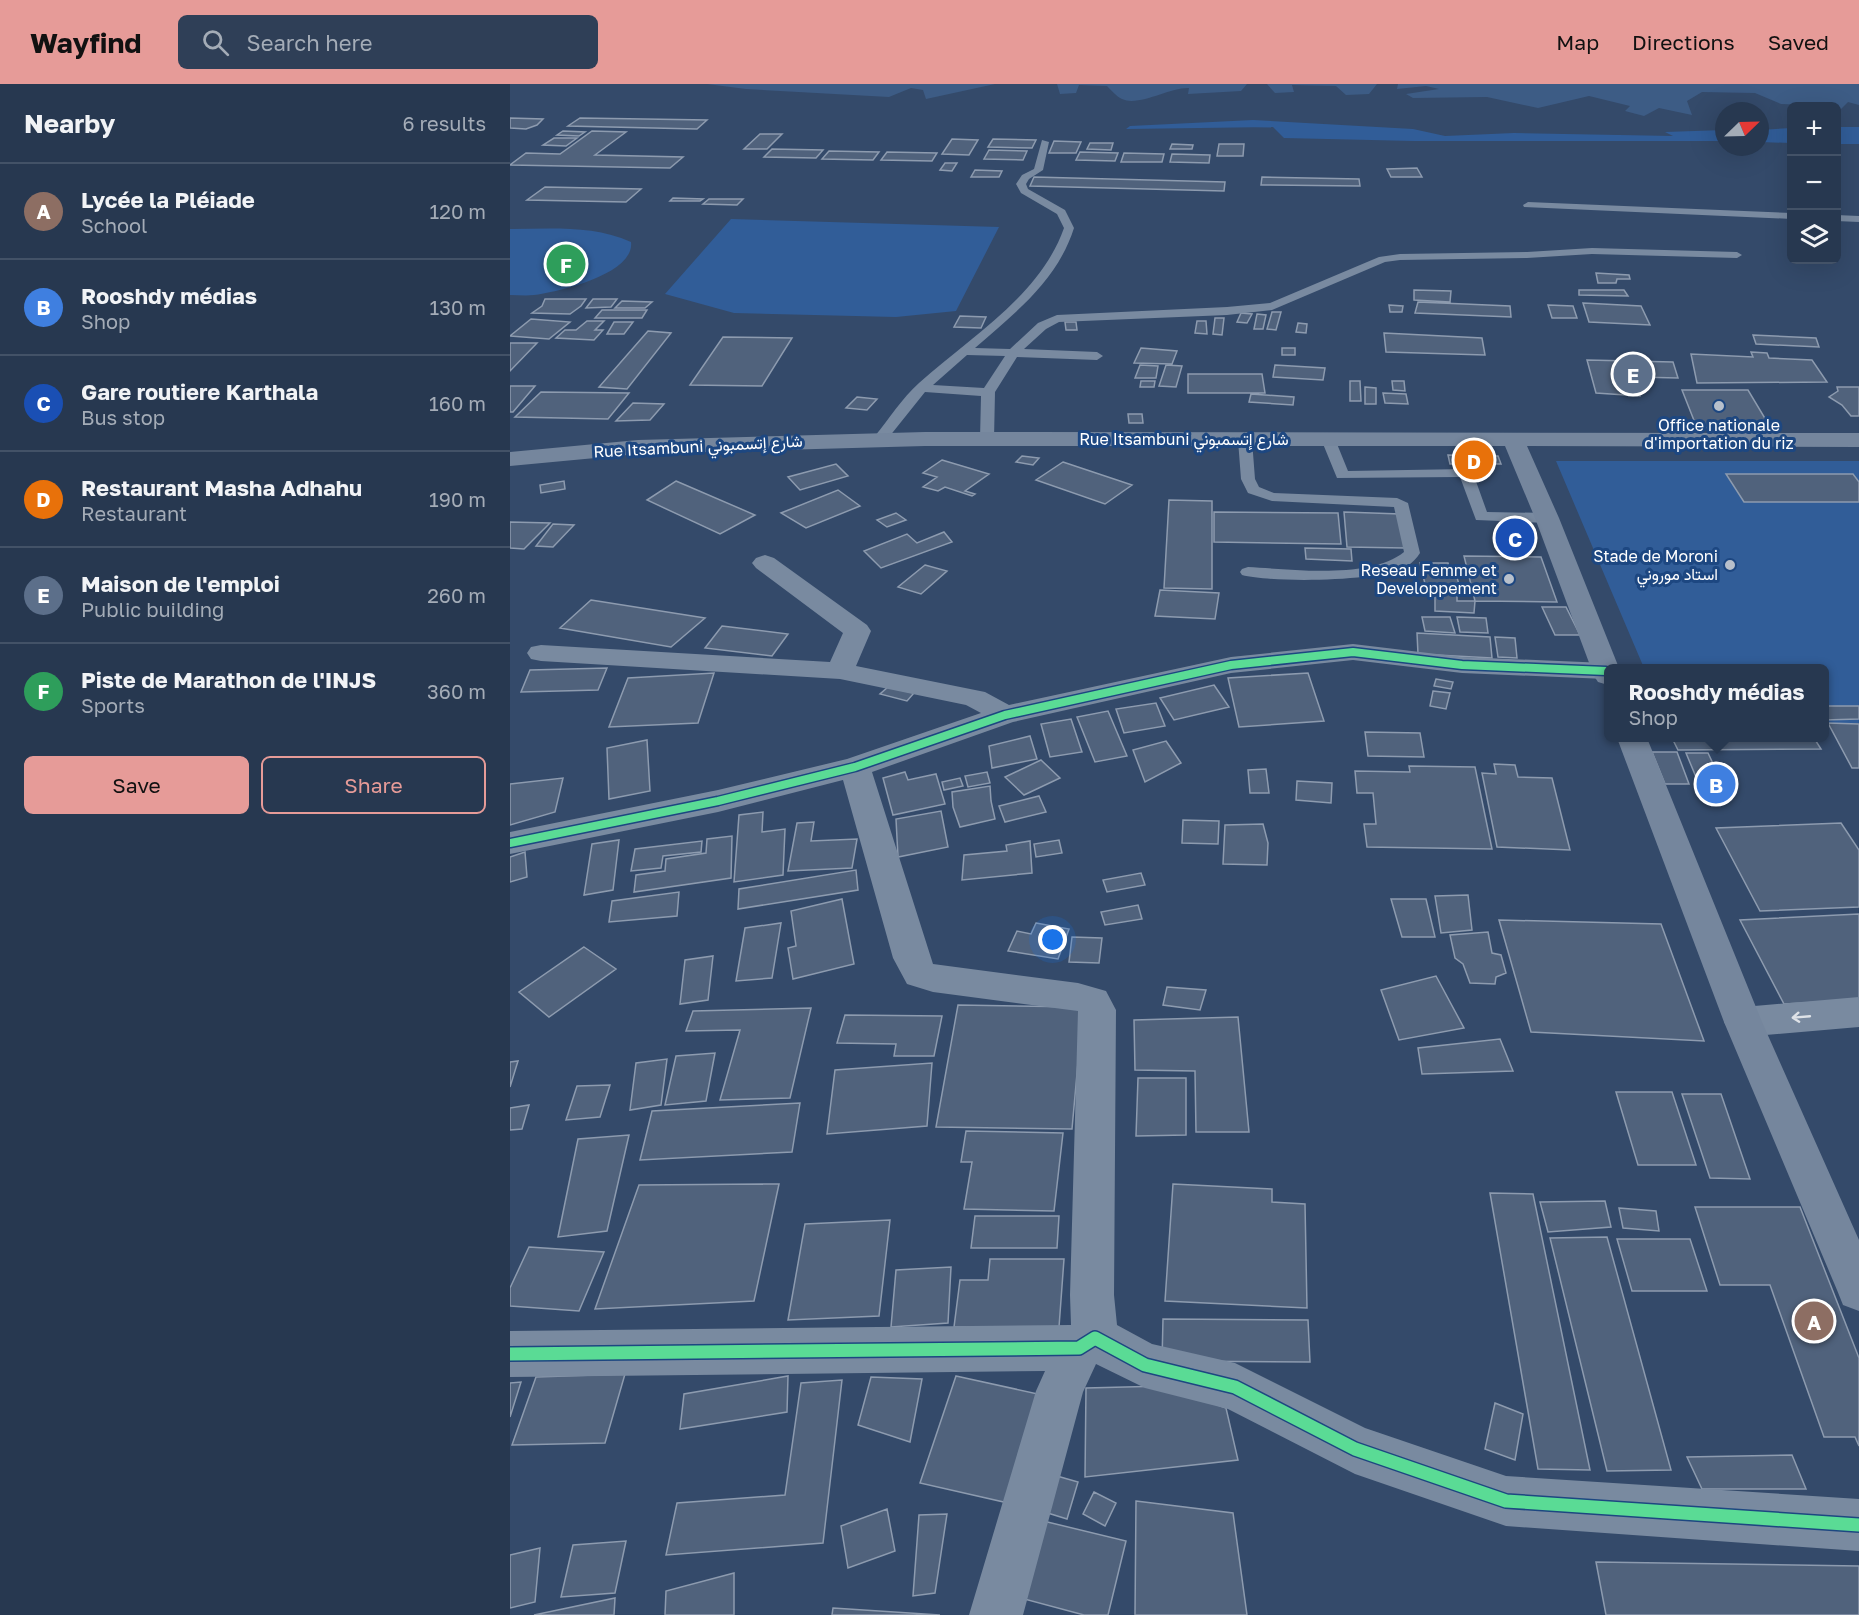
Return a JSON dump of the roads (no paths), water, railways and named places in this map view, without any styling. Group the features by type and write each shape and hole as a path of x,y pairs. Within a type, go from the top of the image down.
{"main road":[{"path":"1512,439 1547,518 1604,666"},
{"name":"Rue Itsambuni شارع إتسمبوني","path":"510,459 638,447 880,440 1859,440"},
{"path":"1634,742 1743,1022 1859,1290"}],"street":[{"path":"765,563 857,631 840,671"},
{"path":"510,843 718,801 855,767 1005,715 1231,665 1353,652 1462,665 1604,674"},
{"path":"541,653 840,671 975,698 1005,715"},
{"path":"855,767 910,958 920,974 933,978 1078,997 1093,1001 1097,1010 1092,1295 1087,1343 1060,1391 996,1615"},
{"path":"1743,1022 1859,1012"},
{"path":"510,1354 1087,1343 1145,1365 1235,1387 1355,1449 1506,1501 1859,1525"}],"lane":[{"path":"880,440 921,388 967,351 997,321 1032,292 1063,246 1069,228 1061,212 1024,191 1021,184 1025,177 1038,170 1045,142"},
{"path":"1528,205 1787,216"},
{"path":"1841,218 1859,219"},
{"path":"987,439 988,392 1013,353 1042,326 1057,319 1227,311 1272,306 1383,259 1400,256 1527,255 1592,251 1737,255"},
{"path":"967,351 1098,356"},
{"path":"921,388 988,392"},
{"path":"1329,439 1342,475 1466,473 1481,517 1547,518"},
{"path":"1245,440 1248,479 1253,490 1272,497 1397,503 1404,506 1412,554 1408,560 1391,566 1335,575 1248,572"}],"place":[{"name":"Piste de Marathon de l'INJS","path":"566,264"},
{"name":"Maison de l'emploi","path":"1633,374"},
{"name":"Office nationale d'importation du riz","path":"1719,406"},
{"name":"Restaurant Masha Adhahu","path":"1474,460"},
{"name":"Gare routiere Karthala","path":"1515,538"},
{"name":"Stade de Moroni استاد موروني","path":"1730,565"},
{"name":"Reseau Femme et Developpement","path":"1509,579"},
{"name":"Rooshdy médias","path":"1716,784"},
{"name":"Lycée la Pléiade","path":"1814,1321"}]}
